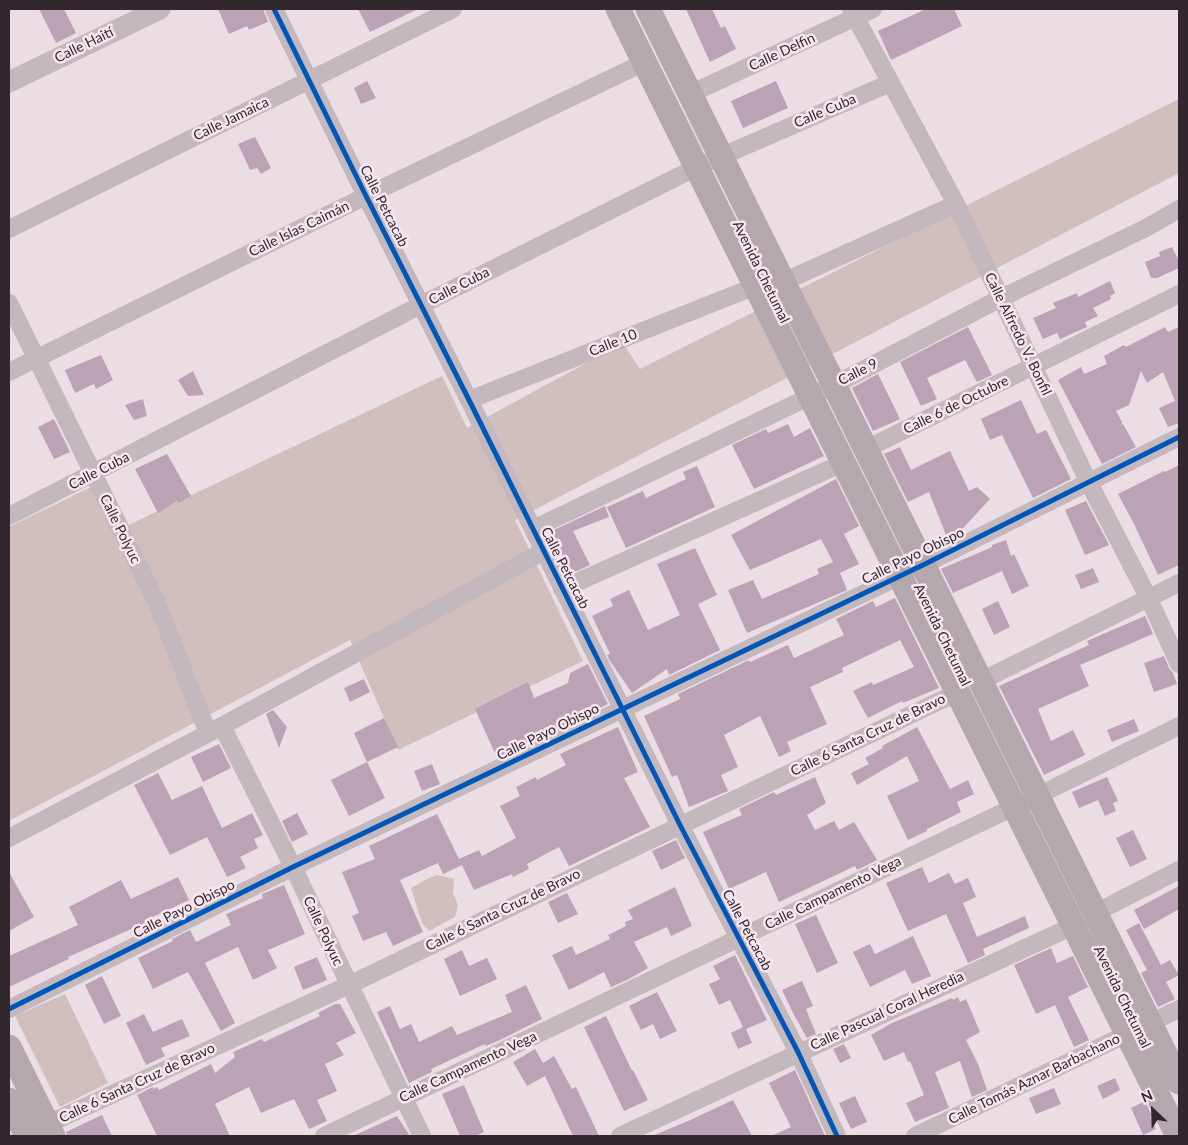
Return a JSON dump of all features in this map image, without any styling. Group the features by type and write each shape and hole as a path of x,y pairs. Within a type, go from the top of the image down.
{"main road":[{"name":"Avenida Chetumal","path":"618,9 1178,1136"},
{"name":"Avenida Chetumal","path":"648,9 1179,1082"},
{"path":"9,1047 43,1132"},
{"path":"9,1100 43,1132"}],"street":[{"name":"Calle Haití","path":"9,82 160,9"},
{"name":"Calle Petcacab","path":"274,9 680,825 798,1052 837,1136"},
{"name":"Calle Jamaica","path":"9,229 453,9"},
{"name":"Calle Delfin","path":"690,94 853,13 873,9"},
{"name":"Calle Alfredo V. Bonfil","path":"853,13 956,204 1088,481 1149,598 1179,664"},
{"name":"Calle Islas Caimán","path":"9,372 366,196 645,62"},
{"name":"Calle Cuba","path":"9,516 421,305 697,167 890,83"},
{"path":"783,282 956,204"},
{"name":"Calle 9","path":"532,529 834,385 1001,298 1146,228 1179,209"},
{"name":"Calle 10","path":"470,400 756,286"},
{"name":"Calle 6 de Octubre","path":"866,450 1179,294"},
{"name":"Calle Polyuc","path":"9,303 156,601 215,729 293,867 402,1098 422,1136"},
{"name":"Calle Payo Obispo","path":"9,1009 293,867 923,564 1179,436"},
{"path":"562,589 844,463"},
{"path":"9,838 544,551"},
{"path":"981,681 1179,583"},
{"name":"Calle 6 Santa Cruz de Bravo","path":"43,1132 958,692"},
{"name":"Calle Campamento Vega","path":"324,1136 1038,796 1179,726"},
{"path":"1095,912 1179,870"},
{"name":"Calle Pascual Coral Heredia","path":"620,1136 1073,926"},
{"name":"Calle Tomás Aznar Barbachano","path":"915,1136 1179,1009"}],"shaded area":[{"path":"1179,99 1179,173 515,520 583,661 398,750 350,640 9,821 9,527 97,484 122,528 442,376 467,428 623,343 640,369"},
{"path":"437,875 454,879 453,893 458,905 455,917 429,931 422,923 411,888"},
{"path":"65,994 108,1083 60,1107 15,1016"}],"building":[{"path":"39,9 64,9 76,33 56,43"},
{"path":"218,9 263,9 268,22 249,30 247,26 229,34"},
{"path":"358,9 418,9 370,32"},
{"path":"686,9 712,9 721,28 725,26 736,49 710,62"},
{"path":"926,9 954,9 962,26 891,60 878,31"},
{"path":"367,81 376,98 361,104 354,88"},
{"path":"776,81 788,108 743,128 731,101"},
{"path":"255,137 271,168 261,174 257,168 250,170 238,144"},
{"path":"1172,247 1179,261 1179,268 1157,278 1151,278 1145,262 1160,256 1159,252"},
{"path":"1110,281 1115,293 1110,296 1111,299 1093,308 1098,316 1085,322 1087,327 1060,339 1057,333 1043,339 1033,318 1056,308 1053,303 1077,293 1078,297"},
{"path":"968,327 992,375 977,382 965,360 927,378 937,399 921,406 900,362"},
{"path":"1165,327 1168,332 1179,327 1179,423 1168,427 1159,408 1175,401 1163,372 1147,383 1141,371 1129,405 1116,411 1122,422 1121,425 1123,424 1136,447 1102,464 1058,380 1081,367 1084,374 1107,364 1104,356"},
{"path":"101,355 113,380 96,389 94,384 75,393 65,370"},
{"path":"193,371 204,395 188,396 178,380"},
{"path":"878,374 900,419 873,431 852,388"},
{"path":"143,399 147,416 134,420 125,405"},
{"path":"1021,400 1037,434 1046,430 1071,479 1033,498 1002,435 990,440 981,419"},
{"path":"54,419 70,452 54,459 38,427"},
{"path":"788,424 794,437 810,428 824,456 754,489 732,445 766,429 768,433"},
{"path":"900,447 911,470 950,451 969,491 977,487 990,499 954,538 948,540 929,492 908,502 884,454"},
{"path":"167,454 191,496 178,503 177,501 158,513 135,469"},
{"path":"1179,465 1179,565 1158,575 1118,494"},
{"path":"697,466 715,507 626,548 607,507 643,491 646,498 686,479 683,472"},
{"path":"836,479 859,526 844,534 859,564 840,573 847,590 747,633 728,590 753,580 762,599 819,574 817,569 833,562 821,539 750,570 731,535"},
{"path":"1086,501 1109,545 1085,555 1065,510"},
{"path":"605,506 609,517 573,531 590,565 572,573 550,532"},
{"path":"1006,540 1011,556 1014,554 1029,586 1012,594 1002,571 953,593 941,569"},
{"path":"695,548 717,595 698,604 720,650 669,675 667,669 632,693 610,661 607,655 610,654 592,616 613,606 610,599 629,590 648,630 680,615 657,564"},
{"path":"1093,568 1099,582 1081,589 1075,575"},
{"path":"895,598 939,688 903,703 902,701 868,718 853,691 872,682 873,685 914,667 900,640 842,668 843,672 810,687 827,724 787,742 791,751 779,757 760,716 724,735 738,767 721,775 728,791 689,807 677,775 672,777 644,716 680,699 678,694 749,660 750,662 788,645 794,658 844,635 836,619 873,601 876,607"},
{"path":"998,601 1010,627 994,635 982,609"},
{"path":"1145,616 1153,634 1080,665 1089,686 1038,709 1051,741 1073,730 1085,755 1044,775 999,686 1089,645 1087,641"},
{"path":"1164,656 1177,684 1154,692 1144,663"},
{"path":"588,664 608,704 497,758 475,709 528,682 534,698 568,683 570,673"},
{"path":"364,679 370,692 350,702 344,688"},
{"path":"273,710 287,727 279,748 266,714"},
{"path":"384,718 398,747 367,762 354,733"},
{"path":"1134,719 1139,731 1112,742 1107,730"},
{"path":"618,727 638,772 624,778 650,827 569,866 559,847 527,864 529,869 513,877 512,874 474,890 462,865 443,874 438,863 400,880 423,932 393,946 386,932 363,941 352,916 359,913 342,872 375,859 369,846 437,814 459,859 479,850 482,856 516,838 500,806 520,796 516,787 536,777 537,780 566,765 560,754"},
{"path":"917,727 950,789 968,780 974,794 957,802 961,812 908,840 887,796 919,781 907,756 857,785 851,773 869,764 865,758 883,748 882,746"},
{"path":"219,744 231,768 203,782 191,757"},
{"path":"367,762 385,798 349,816 331,780"},
{"path":"432,764 440,784 422,791 414,771"},
{"path":"158,773 172,800 202,786 222,828 252,813 263,835 254,839 258,848 240,857 246,868 227,877 207,837 170,855 134,785"},
{"path":"815,777 826,803 807,815 815,830 834,821 839,830 854,822 877,860 857,870 855,866 779,902 766,872 729,889 703,832 742,815 739,809 774,792 776,795"},
{"path":"1107,777 1118,801 1113,803 1116,811 1105,816 1098,800 1079,808 1072,792"},
{"path":"297,813 308,834 292,842 282,821"},
{"path":"1133,830 1147,859 1130,867 1116,838"},
{"path":"676,840 685,858 661,870 652,851"},
{"path":"922,867 929,883 949,873 955,884 968,878 976,897 963,903 977,937 1025,916 1029,928 983,949 985,955 968,963 946,914 908,931 886,883"},
{"path":"9,872 34,917 9,931"},
{"path":"178,877 189,900 144,921 145,923 68,957 69,959 9,987 9,956 78,925 69,907 121,880 131,899"},
{"path":"284,885 305,934 268,950 277,968 253,980 238,947 205,963 235,1023 221,1031 188,972 153,989 138,958 173,941 172,939 190,930 196,942 231,925 226,914 263,898 262,894"},
{"path":"1179,886 1179,909 1144,929 1134,910"},
{"path":"675,887 692,926 671,936 667,927 634,942 648,968 627,980 611,987 604,972 569,990 552,955 572,946 576,955 610,939 608,935 626,926 625,922 633,919 628,910"},
{"path":"567,893 578,914 558,923 548,902"},
{"path":"816,915 838,963 817,973 795,924"},
{"path":"1139,923 1161,965 1170,960 1179,975 1166,982 1175,999 1158,1007 1141,973 1147,970 1126,930"},
{"path":"913,936 931,976 912,984 905,970 870,987 853,952 870,944 875,954"},
{"path":"1051,948 1057,963 1073,956 1088,987 1068,997 1089,1040 1074,1047 1055,1005 1036,1014 1014,965"},
{"path":"462,950 469,966 487,958 497,979 460,996 444,959"},
{"path":"735,955 767,1020 746,1029 752,1043 738,1049 731,1033 743,1027 730,1000 719,1005 709,984 720,979 713,966"},
{"path":"317,957 327,980 303,990 294,967"},
{"path":"102,976 121,1016 104,1024 85,985"},
{"path":"802,981 813,1006 806,1009 816,1034 807,1038 782,990"},
{"path":"526,985 542,1019 498,1041 486,1046 485,1044 431,1069 432,1072 409,1083 377,1012 390,1006 400,1029 411,1024 419,1042 452,1026 457,1035 512,1012 505,995"},
{"path":"657,992 677,1031 660,1039 653,1024 641,1030 629,1006"},
{"path":"958,997 960,1002 966,999 980,1032 966,1040 978,1064 987,1090 972,1097 960,1061 935,1072 949,1108 915,1122 906,1103 924,1095 910,1061 908,1062 904,1052 884,1061 871,1035 892,1023"},
{"path":"335,1004 340,1004 356,1033 336,1043 344,1055 325,1064 337,1091 317,1100 327,1121 309,1129 294,1099 261,1113 249,1087 215,1104 230,1136 157,1136 137,1095 153,1087 154,1089 157,1087 159,1090 211,1064 215,1073 235,1057 233,1052 262,1039 264,1042 320,1016 318,1013"},
{"path":"144,1014 153,1032 182,1019 190,1036 161,1048 165,1056 146,1065 126,1023"},
{"path":"606,1016 648,1100 624,1111 584,1027"},
{"path":"844,1044 851,1058 840,1063 833,1049"},
{"path":"535,1049 543,1063 554,1056 572,1089 576,1087 599,1136 573,1136 545,1076 527,1086 513,1062"},
{"path":"795,1070 825,1136 771,1136 791,1127 769,1083"},
{"path":"1115,1078 1120,1090 1103,1099 1097,1086"},
{"path":"464,1085 484,1132 475,1136 460,1136 442,1094"},
{"path":"1054,1088 1061,1104 1036,1114 1029,1098"},
{"path":"855,1096 867,1122 851,1129 839,1103"},
{"path":"733,1100 752,1136 652,1136 688,1121"},
{"path":"1145,1101 1156,1129 1143,1135 1131,1108"},
{"path":"102,1115 112,1136 67,1136 66,1132"},
{"path":"397,1116 410,1136 353,1136"}],"cycle path":[{"path":"274,9 680,825 798,1052 837,1136"},
{"path":"9,1009 293,867 923,565 1179,437"}]}
